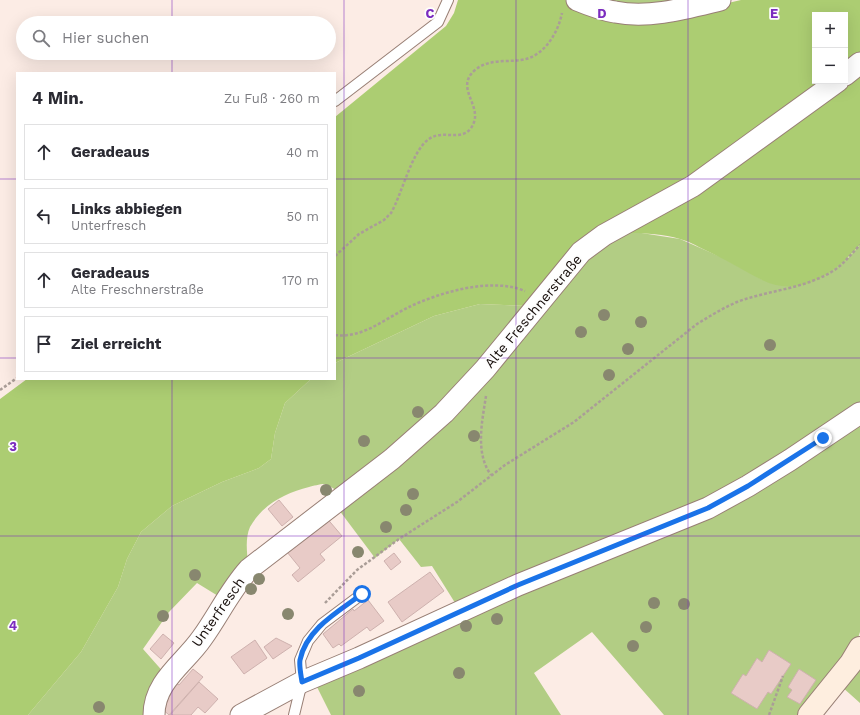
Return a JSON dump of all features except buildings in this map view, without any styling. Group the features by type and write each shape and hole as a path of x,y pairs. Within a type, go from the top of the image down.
{"street":[{"path":"570,6 616,13 636,14 683,8 720,0"},
{"path":"848,73 860,63"},
{"name":"Alte Freschnerstraße","path":"343,496 392,459 424,431 485,369 581,252 604,236 693,186 834,84"},
{"path":"241,715 302,682 359,658 430,624 518,585 708,508 784,464 860,413"},
{"name":"Unterfresch","path":"154,715 157,696 181,662 201,640 237,582 249,569 343,496"},
{"path":"809,715 851,663 860,648"}],"lane":[{"path":"336,100 438,22 448,0"},
{"path":"294,715 302,682 300,660 308,641 322,624 362,594"}],"path":[{"path":"336,255 359,234 384,220 391,214 423,144 436,135 464,134 471,129 475,114 474,105 467,91 467,84 474,71 488,62 523,60 534,56 550,42 570,6"},
{"path":"322,624 320,611 327,600 357,570 399,539 457,502 492,475 574,422 702,321 738,302 782,292 821,278 835,270 860,245"},
{"path":"336,335 347,336 364,331 408,307 433,298 488,285 506,286 542,298"},
{"path":"485,369 490,374 491,380 486,397 481,449 486,468 492,475"},
{"path":"0,390 16,379"},
{"path":"768,715 783,676"}],"green space":[{"path":"458,0 565,0 593,10 715,6 741,0 860,0 860,245 839,265 828,273 803,285 790,286 776,285 762,280 689,242 669,236 627,233 594,234 529,306 480,304 434,316 336,363 336,116 446,26 454,13"},
{"path":"592,0 700,0 658,8"},
{"path":"635,232 680,239 723,258 763,280 848,258 860,245 860,408 747,482 457,606 432,566 421,567 399,539 375,558 336,506 395,462 566,276 616,233"},
{"path":"480,304 529,306 481,367 340,493 330,486 322,484 283,496 261,512 248,531 248,564 223,599 197,583 169,612 143,649 166,675 149,715 28,715 81,652 118,587 127,559 141,532 172,506 222,482 259,468 271,459 275,433 285,403 310,380 336,380 336,363 434,316"},
{"path":"26,380 310,380 285,403 275,433 271,459 259,468 222,482 172,506 141,532 127,559 118,587 81,652 28,715 0,715 0,399"},
{"path":"860,417 860,632 858,638 801,715 664,715 592,632 534,673 561,715 331,715 314,681 595,559"},
{"path":"860,661 860,703 841,686"}],"route":[{"path":"362,594 322,624 308,641 300,660 302,682 359,658 430,624 518,585 708,508 748,486 823,438"}]}
